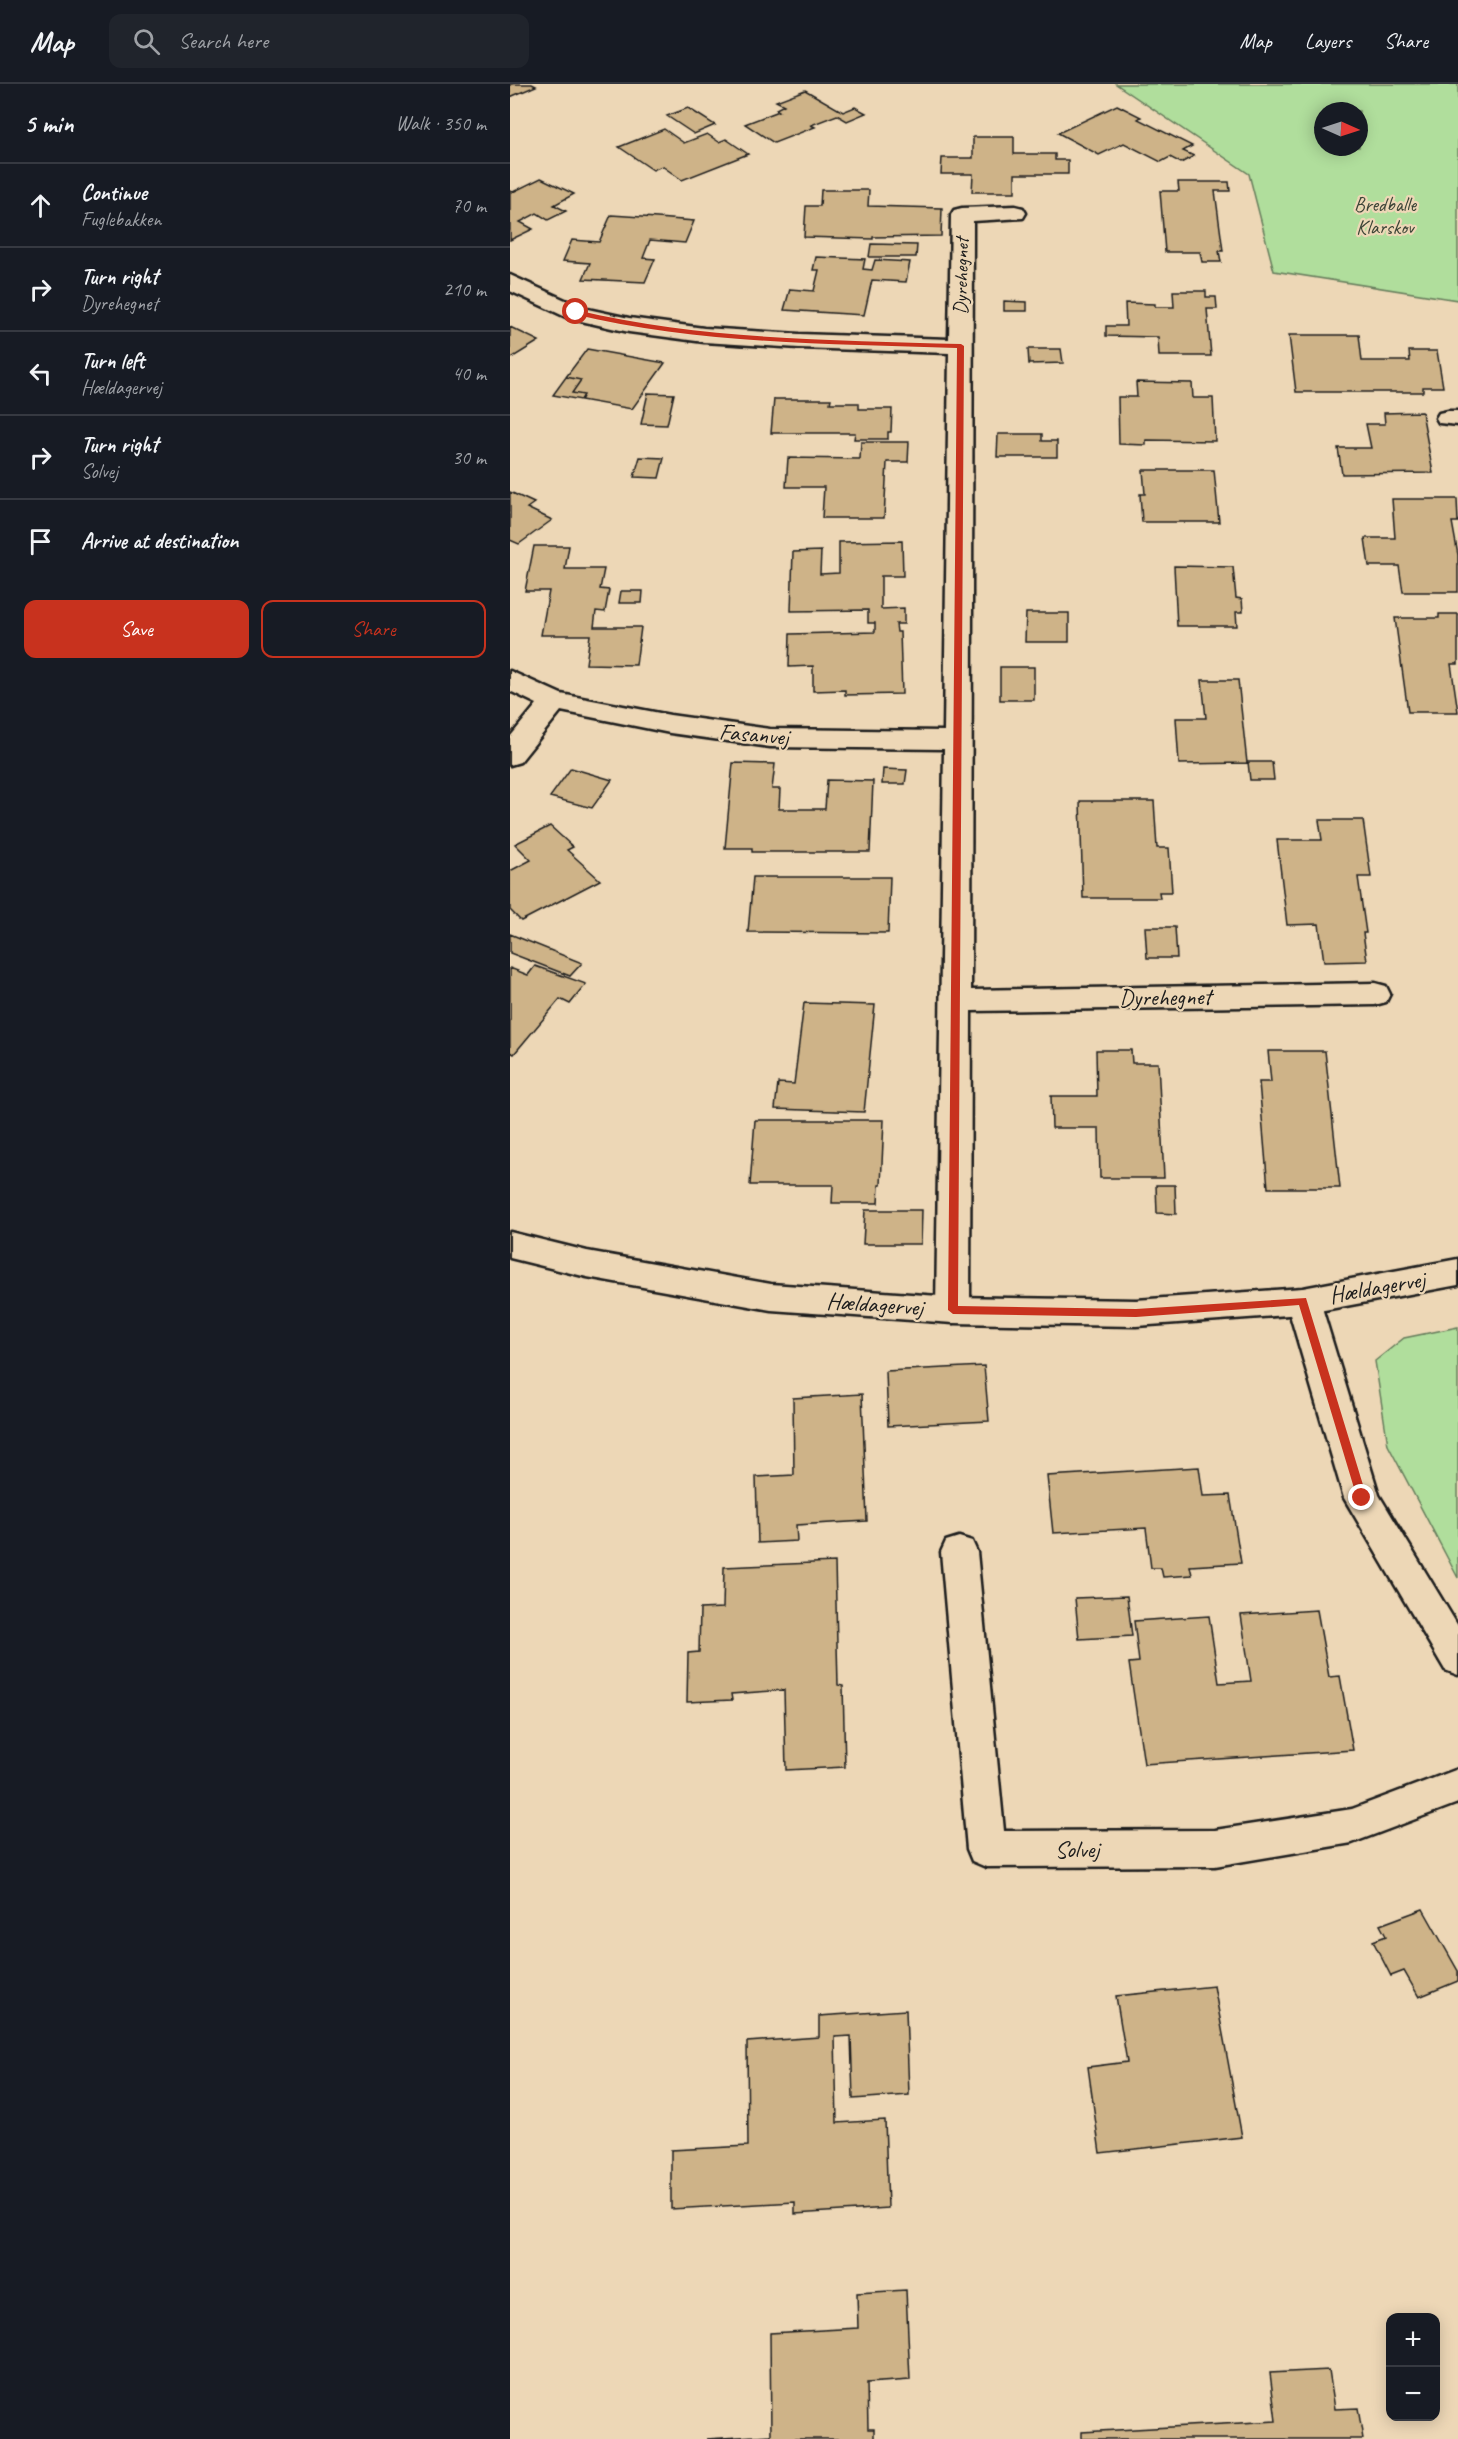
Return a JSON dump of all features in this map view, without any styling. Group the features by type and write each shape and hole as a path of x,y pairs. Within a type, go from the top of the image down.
{"street":[{"name":"Dyrehegnet","path":"953,1310 962,215 1015,213"},
{"path":"510,282 576,312 629,325 704,335 799,341 961,346"},
{"name":"Fasanvej","path":"510,680 554,701 670,724 770,738 957,740"},
{"path":"510,756 554,701"},
{"name":"Dyrehegnet","path":"956,1001 1375,994"},
{"name":"Hældagervej","path":"510,1245 587,1264 771,1297 953,1310 1136,1313 1303,1301 1458,1272"},
{"path":"1303,1301 1362,1498 1458,1659"},
{"name":"Solvej","path":"959,1552 986,1850 1215,1848 1352,1826 1458,1786"}],"green space":[{"name":"Bredballe Klarskov","path":"1116,84 1458,84 1458,300 1274,271 1249,174"},
{"path":"1458,1327 1458,1578 1388,1445 1375,1361 1404,1338"}],"building":[{"path":"510,84 532,84 536,86 510,97"},
{"path":"805,90 843,112 855,107 866,113 847,121 837,115 811,125 815,127 774,143 745,124 779,111 776,109 784,105 776,101"},
{"path":"1117,105 1141,117 1138,119 1192,146 1183,151 1194,156 1181,163 1170,157 1161,162 1124,143 1099,155 1058,133"},
{"path":"688,108 715,125 694,134 667,116"},
{"path":"664,129 684,143 707,134 719,142 726,139 748,154 682,180 662,166 653,170 619,147"},
{"path":"973,137 1014,137 1014,154 1055,154 1055,160 1068,160 1068,174 1015,174 1015,192 972,192 973,174 941,174 942,158 973,158"},
{"path":"541,178 574,194 554,205 566,211 548,220 537,213 520,222 533,229 510,240 510,191 513,192"},
{"path":"1178,182 1229,182 1230,191 1215,191 1223,251 1219,251 1221,262 1202,262 1200,252 1165,252 1160,191 1179,191"},
{"path":"821,190 869,190 868,206 942,208 941,236 873,237 873,239 804,237 806,206 820,206"},
{"path":"611,215 694,221 685,243 650,240 643,258 655,259 645,282 583,279 590,263 563,261 572,240 599,242"},
{"path":"871,244 917,245 916,257 869,257"},
{"path":"816,257 865,259 863,269 872,270 875,260 910,262 906,282 872,280 864,315 784,310 790,289 814,291 819,270 813,270"},
{"path":"1173,291 1206,291 1206,297 1216,297 1217,309 1207,309 1211,356 1159,356 1158,337 1106,336 1106,326 1126,326 1125,303 1174,307"},
{"path":"1004,301 1027,302 1027,311 1004,311"},
{"path":"510,327 539,341 510,359"},
{"path":"1289,335 1359,335 1362,361 1410,361 1409,351 1437,351 1443,387 1423,387 1423,392 1296,392"},
{"path":"587,349 665,363 632,409 581,400 584,395 572,393 581,380 566,377"},
{"path":"1028,349 1061,349 1063,363 1029,364"},
{"path":"566,377 581,380 572,393 584,395 581,400 553,395"},
{"path":"1136,382 1192,383 1193,398 1213,398 1215,441 1146,440 1146,445 1119,444 1118,397 1137,397"},
{"path":"648,393 674,394 667,425 641,424"},
{"path":"774,399 831,399 830,403 859,403 859,409 892,409 891,432 888,432 888,439 854,439 855,433 771,433"},
{"path":"1422,412 1433,473 1342,474 1338,448 1371,448 1366,424 1385,424 1384,413"},
{"path":"998,434 1042,434 1042,441 1057,441 1057,457 997,457"},
{"path":"861,442 909,442 908,462 887,462 884,518 822,518 824,487 786,487 788,458 860,459"},
{"path":"640,457 664,458 659,478 634,477"},
{"path":"1143,470 1214,470 1219,522 1142,522 1140,494 1145,494"},
{"path":"510,492 534,503 527,508 552,520 519,544 510,540"},
{"path":"1392,499 1457,499 1458,522 1452,522 1458,555 1458,592 1403,592 1399,566 1369,566 1365,538 1395,538"},
{"path":"902,541 903,576 881,576 881,609 904,608 904,624 896,624 897,632 900,632 902,694 845,695 845,690 813,691 813,666 789,667 790,634 875,632 875,623 868,623 868,610 791,611 793,552 821,551 820,574 839,573 839,542"},
{"path":"534,546 569,546 565,569 604,569 600,589 609,590 605,612 596,611 594,627 641,627 636,665 586,664 590,635 541,635 549,591 525,591"},
{"path":"1174,566 1233,567 1236,598 1242,599 1243,612 1236,612 1237,626 1177,626"},
{"path":"621,591 643,591 642,603 619,603"},
{"path":"1026,613 1069,613 1069,642 1025,642"},
{"path":"1439,614 1458,614 1458,664 1451,664 1458,712 1408,712 1395,618 1439,618"},
{"path":"1000,667 1034,667 1034,700 1000,700"},
{"path":"1202,680 1238,680 1247,763 1179,764 1176,718 1206,718"},
{"path":"1248,762 1272,762 1274,780 1250,780"},
{"path":"733,763 775,764 772,789 780,789 779,809 825,809 827,780 873,781 870,852 752,852 752,848 725,848"},
{"path":"571,768 612,780 592,808 550,797"},
{"path":"883,769 907,770 905,784 882,784"},
{"path":"1080,801 1154,801 1157,848 1169,848 1172,892 1159,892 1160,898 1083,898"},
{"path":"1319,820 1363,820 1371,877 1358,877 1366,933 1363,933 1367,961 1324,962 1319,924 1287,925 1277,840 1322,840"},
{"path":"550,826 573,847 567,850 600,880 521,921 510,910 510,871 531,860 515,844"},
{"path":"753,877 890,877 888,933 748,932"},
{"path":"1145,927 1175,927 1177,958 1147,958"},
{"path":"510,934 582,963 570,976 510,953"},
{"path":"535,966 586,984 570,1004 560,999 514,1054 510,1052 510,968 528,975"},
{"path":"804,1003 875,1005 864,1112 775,1109 778,1083 794,1084"},
{"path":"1096,1050 1131,1050 1132,1063 1158,1063 1164,1178 1100,1178 1099,1128 1052,1128 1051,1096 1097,1096"},
{"path":"1268,1051 1325,1051 1340,1188 1268,1188 1259,1082 1271,1082"},
{"path":"755,1120 884,1120 878,1203 832,1203 833,1185 750,1185"},
{"path":"1156,1185 1175,1185 1176,1214 1157,1213"},
{"path":"865,1210 922,1210 921,1244 863,1244"},
{"path":"984,1366 989,1421 888,1426 886,1371"},
{"path":"862,1394 867,1521 796,1525 797,1541 758,1543 756,1477 794,1475 793,1398"},
{"path":"1199,1467 1203,1496 1230,1495 1241,1563 1190,1566 1192,1575 1163,1577 1161,1568 1151,1568 1146,1528 1053,1533 1047,1476"},
{"path":"835,1562 838,1685 843,1686 845,1767 786,1770 784,1690 731,1694 732,1700 687,1702 688,1653 699,1652 700,1609 723,1608 724,1567"},
{"path":"1127,1596 1132,1636 1079,1639 1075,1598"},
{"path":"1317,1610 1329,1677 1340,1676 1353,1750 1144,1764 1129,1663 1139,1662 1134,1621 1209,1616 1219,1683 1251,1681 1241,1615"},
{"path":"1423,1909 1458,1971 1458,1981 1419,1997 1404,1971 1391,1976 1373,1941 1386,1936 1380,1925"},
{"path":"1214,1986 1242,2137 1100,2153 1088,2067 1127,2062 1116,1996"},
{"path":"906,2010 909,2095 853,2099 851,2036 835,2037 837,2123 885,2120 888,2208 795,2214 795,2202 671,2209 671,2150 748,2146 747,2042 819,2037 819,2016"},
{"path":"906,2290 910,2380 867,2383 868,2429 874,2429 874,2439 706,2439 771,2435 770,2333 858,2328 857,2293"},
{"path":"1329,2370 1335,2409 1358,2408 1363,2439 1082,2439 1082,2432 1276,2421 1270,2373"}],"route":[{"path":"576,312 629,325 704,335 799,341 961,346 953,1310 1136,1313 1303,1301 1362,1498"}]}
